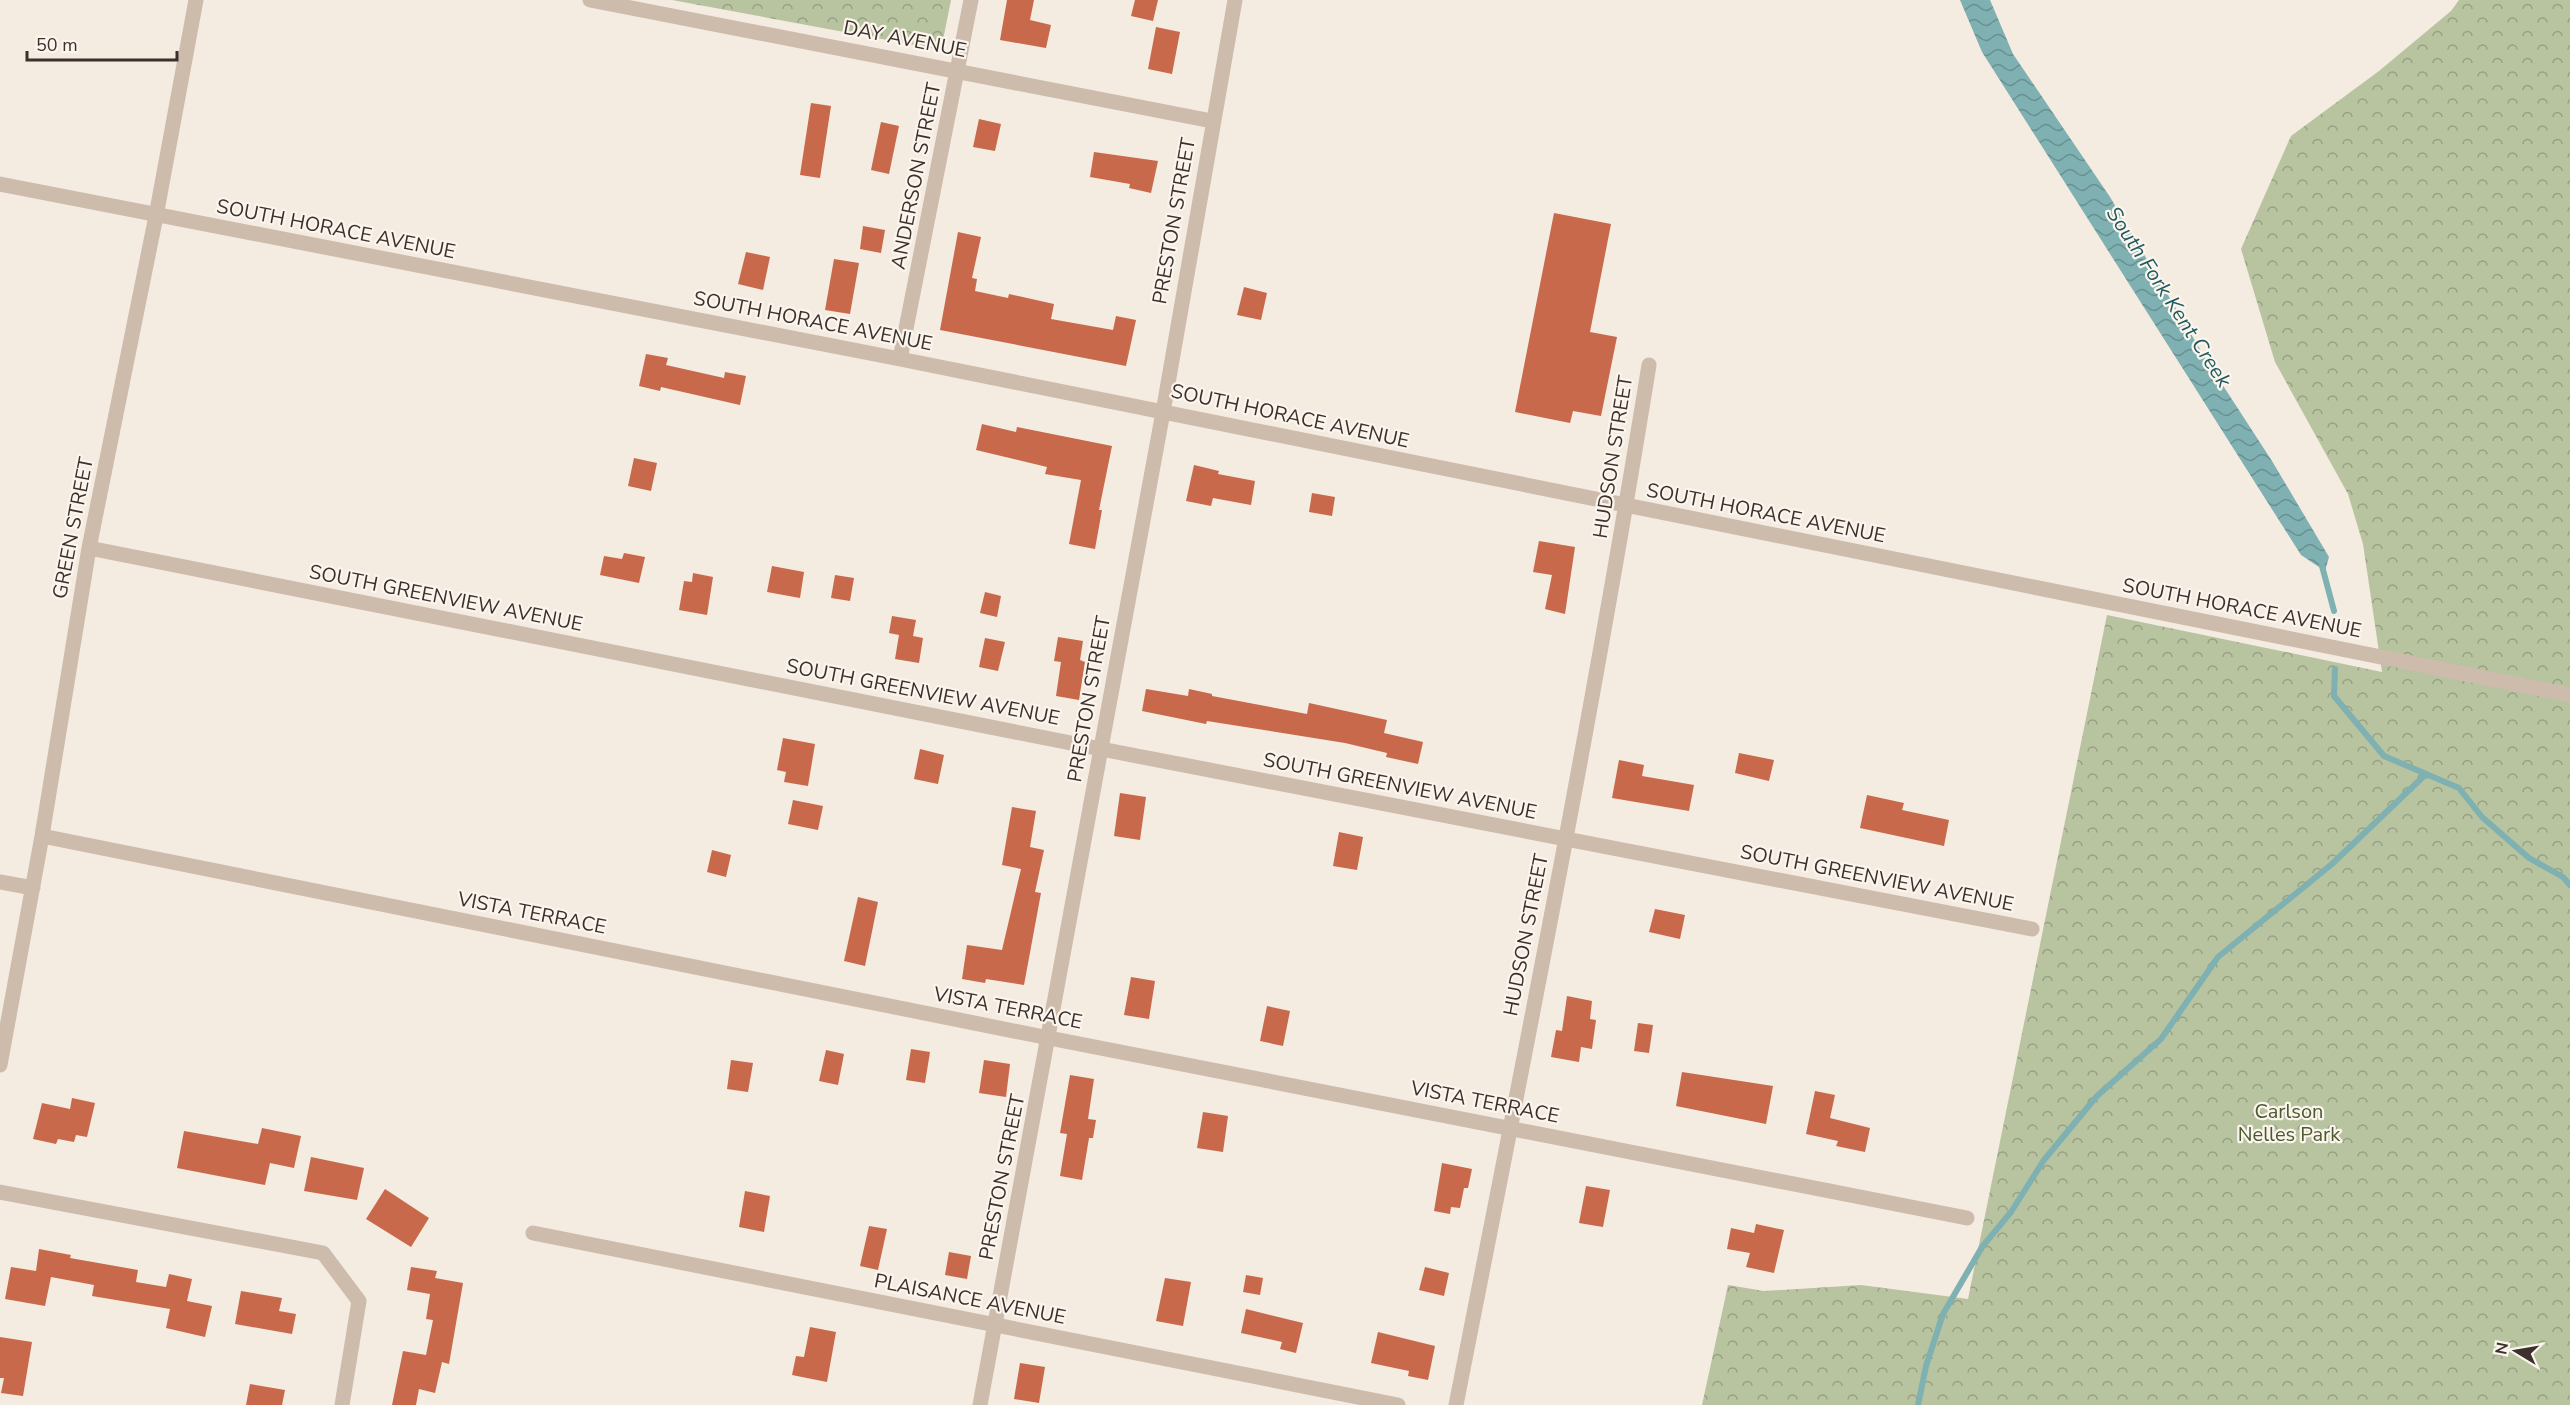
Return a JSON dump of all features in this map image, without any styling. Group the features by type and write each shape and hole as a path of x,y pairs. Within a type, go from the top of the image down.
{"street":[{"name":"GREEN STREET","path":"0,1065 42,836 89,548 156,216 196,0"},
{"name":"DAY AVENUE","path":"590,0 1212,121"},
{"name":"ANDERSON STREET","path":"900,359 971,0"},
{"name":"PRESTON STREET","path":"980,1405 1163,412 1212,121 1235,0"},
{"name":"SOUTH HORACE AVENUE","path":"0,184 900,359 1626,507 2570,695"},
{"name":"HUDSON STREET","path":"1456,1405 1565,839 1626,507 1649,365"},
{"name":"SOUTH GREENVIEW AVENUE","path":"89,548 1101,749 2032,929"},
{"name":"VISTA TERRACE","path":"42,836 1049,1038 1967,1218"},
{"path":"0,882 33,888"},
{"path":"0,1192 323,1253 359,1301 342,1405"},
{"name":"PLAISANCE AVENUE","path":"533,1233 1398,1405"}],"green space":[{"path":"672,0 951,0 941,50"},
{"name":"Carlson Nelles Park","path":"2459,0 2570,0 2570,1405 1702,1405 1728,1285 1764,1291 1861,1285 1968,1299 2107,615 2382,672 2363,544 2348,494 2275,362 2241,249 2291,136 2379,71 2451,11"}],"water":[{"path":"1960,0 1990,0 2013,54 2110,197 2207,361 2272,461 2329,557 2325,571 2301,555 1982,52"}],"building":[{"path":"1007,0 1034,0 1030,20 1051,25 1046,48 1000,40"},
{"path":"1135,0 1158,0 1153,21 1131,16"},
{"path":"1156,27 1180,32 1172,74 1148,69"},
{"path":"811,103 831,106 820,178 800,175"},
{"path":"979,119 1001,124 995,151 973,147"},
{"path":"881,122 899,126 889,174 871,170"},
{"path":"1094,152 1158,161 1151,193 1129,188 1130,184 1090,177"},
{"path":"1554,213 1611,224 1590,332 1617,337 1601,416 1573,411 1570,423 1515,412"},
{"path":"863,226 885,230 881,253 860,249"},
{"path":"958,232 981,237 972,278 977,279 975,291 1008,298 1009,294 1054,304 1051,319 1113,330 1116,316 1136,320 1126,366 940,330"},
{"path":"746,252 770,257 763,290 738,284"},
{"path":"834,259 859,263 850,314 825,310"},
{"path":"1244,287 1267,293 1261,320 1237,315"},
{"path":"646,354 668,358 666,365 724,378 725,372 746,376 740,405 661,387 660,391 639,386"},
{"path":"982,424 1016,432 1017,427 1112,446 1099,510 1102,510 1095,549 1069,544 1081,480 1045,474 1047,467 976,450"},
{"path":"634,458 657,463 651,491 628,486"},
{"path":"1194,465 1219,471 1218,474 1255,481 1251,505 1213,498 1211,506 1186,501"},
{"path":"1312,493 1335,497 1332,516 1309,512"},
{"path":"1539,541 1575,547 1565,614 1545,609 1552,575 1533,572"},
{"path":"624,553 645,557 639,583 600,575 604,556 622,559"},
{"path":"772,566 804,572 800,598 767,592"},
{"path":"693,573 713,577 707,615 679,610 684,581 692,582"},
{"path":"835,575 854,578 850,601 831,598"},
{"path":"985,592 1001,596 997,617 980,613"},
{"path":"892,616 916,620 913,636 923,638 919,663 895,659 899,635 889,633"},
{"path":"1058,637 1083,641 1080,660 1085,662 1079,700 1056,696 1061,662 1054,661"},
{"path":"985,638 1005,642 998,671 979,667"},
{"path":"1146,689 1188,696 1189,689 1212,694 1212,696 1307,714 1309,703 1387,720 1384,733 1423,742 1418,764 1386,757 1387,753 1345,743 1207,721 1206,724 1142,711"},
{"path":"783,738 815,744 808,786 784,782 786,772 777,770"},
{"path":"920,749 944,755 938,784 914,779"},
{"path":"1739,753 1774,760 1769,781 1735,773"},
{"path":"1619,760 1644,765 1642,776 1694,785 1689,811 1612,798"},
{"path":"1120,793 1146,797 1140,840 1114,836"},
{"path":"1867,795 1904,803 1902,810 1949,820 1944,846 1860,828"},
{"path":"793,800 823,806 818,830 788,824"},
{"path":"1012,807 1036,811 1030,847 1044,850 1035,892 1041,893 1024,985 986,979 985,983 962,979 967,945 1002,950 1021,869 1002,865"},
{"path":"1339,832 1363,837 1357,870 1333,866"},
{"path":"712,850 731,855 726,877 707,872"},
{"path":"858,897 878,902 865,966 844,961"},
{"path":"1655,909 1685,915 1680,939 1649,932"},
{"path":"1131,977 1155,981 1149,1019 1124,1015"},
{"path":"1567,996 1592,1001 1590,1019 1596,1020 1592,1049 1581,1047 1579,1062 1551,1057 1556,1030 1562,1031"},
{"path":"1267,1006 1290,1011 1283,1046 1260,1041"},
{"path":"1638,1023 1653,1025 1649,1053 1634,1051"},
{"path":"911,1049 930,1052 925,1083 906,1080"},
{"path":"826,1050 844,1054 838,1085 819,1081"},
{"path":"731,1060 753,1063 748,1092 727,1089"},
{"path":"984,1060 1010,1064 1006,1097 979,1093"},
{"path":"1682,1072 1773,1086 1766,1124 1676,1106"},
{"path":"1070,1075 1094,1079 1088,1119 1096,1120 1093,1138 1089,1138 1082,1180 1060,1176 1067,1134 1060,1133"},
{"path":"1815,1091 1835,1095 1830,1118 1870,1128 1865,1152 1836,1146 1838,1141 1806,1134"},
{"path":"72,1098 95,1103 87,1137 76,1135 74,1142 58,1139 56,1144 33,1139 42,1103 70,1109"},
{"path":"1203,1112 1228,1116 1223,1152 1197,1148"},
{"path":"262,1128 301,1136 294,1168 270,1163 265,1185 177,1168 184,1131 258,1144"},
{"path":"311,1157 364,1168 357,1200 304,1191"},
{"path":"1442,1163 1472,1169 1468,1188 1464,1188 1460,1208 1451,1207 1450,1214 1434,1211"},
{"path":"1586,1186 1610,1190 1603,1227 1579,1223"},
{"path":"385,1189 429,1218 411,1247 366,1219"},
{"path":"745,1191 770,1196 764,1232 739,1227"},
{"path":"1756,1224 1784,1230 1774,1273 1746,1267 1750,1253 1727,1249 1731,1228 1754,1233"},
{"path":"869,1226 887,1229 878,1270 860,1266"},
{"path":"39,1249 71,1255 70,1258 138,1270 136,1282 166,1287 169,1274 192,1279 187,1301 212,1306 205,1337 166,1328 170,1309 92,1296 94,1285 51,1277 45,1306 5,1299 11,1267 36,1271"},
{"path":"949,1252 971,1256 967,1279 945,1275"},
{"path":"411,1267 437,1271 435,1278 463,1283 449,1364 442,1362 435,1393 419,1389 416,1405 392,1405 403,1351 426,1355 433,1320 426,1319 430,1294 407,1290"},
{"path":"1425,1267 1449,1273 1444,1296 1419,1290"},
{"path":"1246,1275 1263,1278 1260,1295 1243,1292"},
{"path":"1165,1278 1191,1282 1183,1326 1156,1321"},
{"path":"241,1291 282,1298 279,1311 296,1314 292,1334 235,1324"},
{"path":"1246,1309 1303,1323 1296,1353 1280,1349 1282,1342 1241,1333"},
{"path":"810,1327 836,1332 827,1382 792,1375 796,1356 804,1357"},
{"path":"1378,1332 1435,1346 1428,1380 1408,1376 1409,1371 1371,1363"},
{"path":"0,1337 32,1342 23,1396 1,1393 4,1378 0,1378"},
{"path":"1020,1363 1045,1367 1039,1403 1014,1399"},
{"path":"250,1384 285,1390 282,1405 246,1405"}],"waterway":[{"name":"South Fork Kent Creek","path":"2322,566 2334,611"},
{"name":"South Fork Kent Creek","path":"2335,669 2334,696 2384,756 2459,788 2482,817 2529,858 2563,877 2570,885"},
{"path":"1918,1405 1926,1366 1943,1314 1982,1247 2011,1212 2044,1160 2097,1096 2161,1039 2218,957 2332,864 2425,775"}]}
